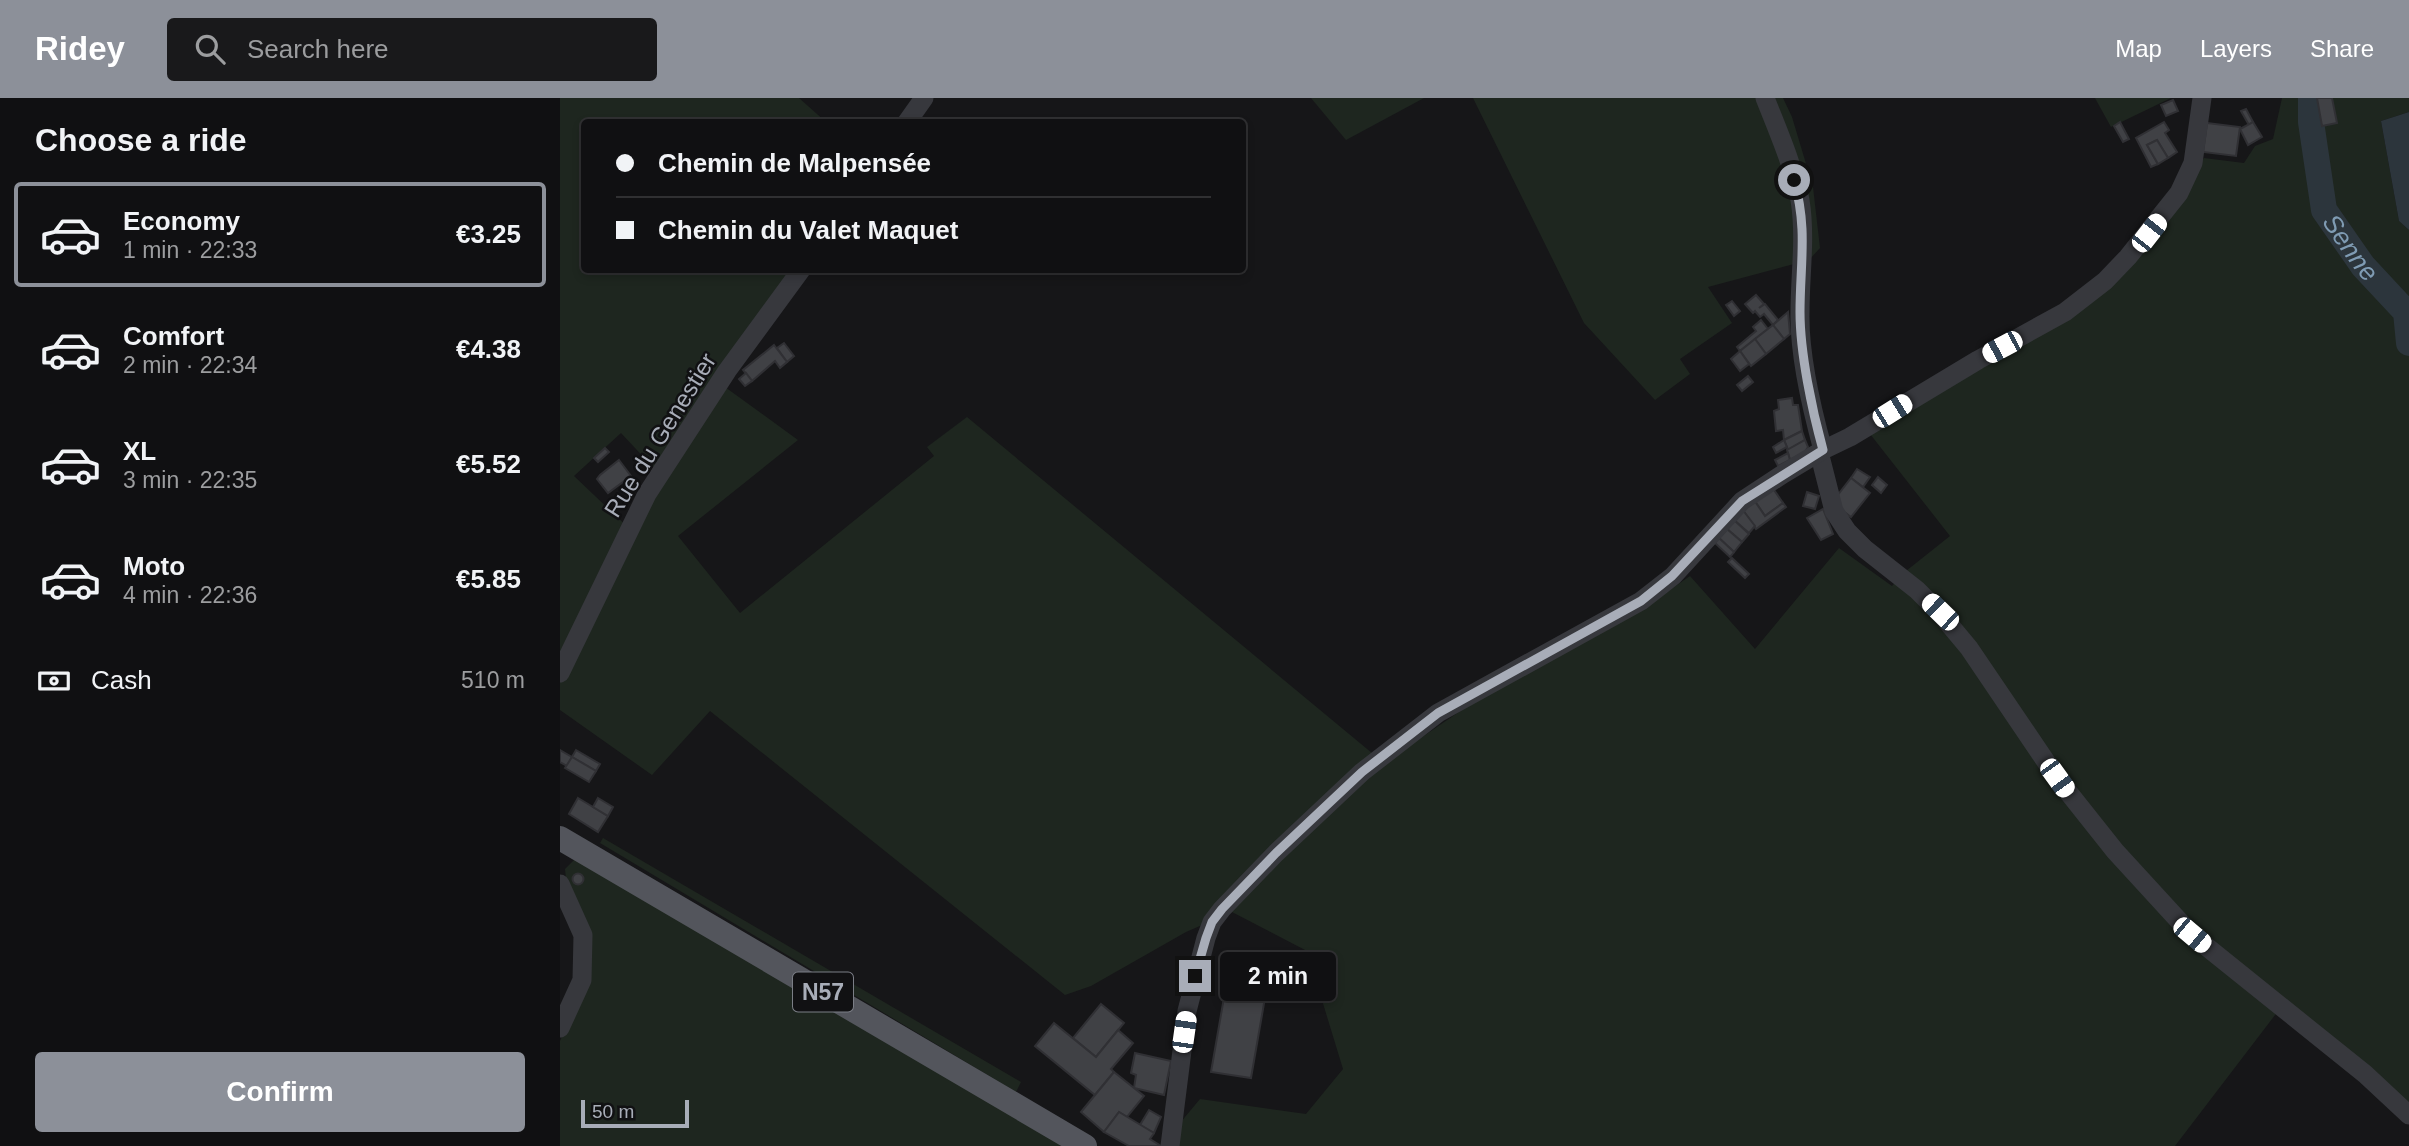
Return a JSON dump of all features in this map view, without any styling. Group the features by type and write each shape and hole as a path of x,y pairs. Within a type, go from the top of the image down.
{"main road":[{"name":"N57","path":"560,838 1085,1146"}],"street":[{"path":"909,119 924,98"},
{"path":"1765,98 1799,197 1804,252 1800,314 1821,451 1834,511 1847,531 1865,549 1940,612 1969,648 2064,786 2115,851 2192,935 2365,1074 2409,1115"},
{"path":"1170,1146 1187,1011 1206,938 1212,922 1222,909 1362,772 1438,713 1641,601 1672,576 1742,501 1821,451 1850,438 1968,366 2064,313 2105,281 2142,241 2185,182 2193,163 2202,98"},
{"name":"Rue du Genestier","path":"560,673 647,494 720,381 799,273"},
{"path":"560,884 583,935 582,980 560,1028"}],"shaded area":[{"path":"560,98 799,98 823,119 581,119 581,273 808,273 725,387 798,440 678,536 740,613 934,456 927,447 967,417 1384,763 1481,697 1664,594 1690,576 1755,649 1839,548 1892,586 1906,571 1950,536 1863,425 2079,298 2164,210 2204,158 2244,163 2255,146 2273,139 2282,98 2409,98 2409,112 2381,121 2399,221 2409,230 2409,1110 2285,1002 2175,1146 1176,1146 1180,1123 1200,1099 1306,1114 1343,1069 1307,951 1232,912 1186,932 1091,986 1065,995 710,711 652,775 560,710","holes":["621,433 664,479 635,534 574,476"]},
{"path":"1311,98 1424,98 1346,140"},
{"path":"1473,98 1783,98 1792,117 1813,187 1820,248 1809,260 1708,287 1732,323 1680,359 1690,374 1655,400 1584,323"},
{"path":"2095,98 2171,98 2111,127"},
{"path":"2409,112 2409,230 2399,221 2381,121"},
{"path":"603,838 1021,1082 1016,1092 600,843"},
{"path":"578,856 1069,1146 560,1146 560,1041 587,982 565,869"}],"building":[{"path":"2317,98 2332,98 2337,123 2322,126"},
{"path":"2173,100 2178,111 2166,116 2161,105"},
{"path":"2246,109 2253,122 2249,125 2241,111"},
{"path":"2120,122 2129,139 2123,142 2114,126"},
{"path":"2164,122 2169,130 2165,133 2177,152 2168,158 2157,140 2147,145 2158,164 2151,167 2136,138"},
{"path":"2253,122 2262,137 2248,145 2240,129"},
{"path":"2207,123 2240,127 2236,156 2203,152"},
{"path":"2157,140 2168,158 2158,164 2147,145"},
{"path":"1756,295 1764,304 1759,308 1765,304 1778,320 1773,325 1764,314 1760,317 1745,304"},
{"path":"1732,301 1740,311 1734,316 1726,305"},
{"path":"1788,312 1790,334 1784,339 1773,325"},
{"path":"1761,320 1768,329 1740,351 1737,347 1756,331 1753,327"},
{"path":"1773,325 1784,339 1766,354 1755,339"},
{"path":"1755,339 1766,354 1751,366 1740,351"},
{"path":"784,343 794,356 787,362 777,348"},
{"path":"774,345 787,362 780,368 775,361 752,381 743,370"},
{"path":"1740,351 1749,364 1740,371 1731,359"},
{"path":"746,373 752,381 745,386 739,379"},
{"path":"1748,376 1753,382 1742,391 1737,385"},
{"path":"1792,398 1793,405 1798,405 1802,431 1784,440 1783,430 1776,431 1774,411 1779,409 1778,400"},
{"path":"1802,431 1805,440 1788,450 1784,440"},
{"path":"1784,440 1787,447 1776,453 1773,447"},
{"path":"1805,440 1808,447 1805,452 1790,460 1787,450"},
{"path":"605,448 609,452 598,462 594,458"},
{"path":"1788,453 1790,460 1778,466 1775,460"},
{"path":"619,460 631,476 608,493 597,479"},
{"path":"1857,469 1870,477 1863,487 1851,478"},
{"path":"1878,477 1887,485 1881,493 1872,485"},
{"path":"1851,478 1870,493 1851,517 1839,508 1837,496"},
{"path":"1772,487 1783,503 1765,516 1754,500"},
{"path":"1807,492 1819,496 1815,509 1803,506"},
{"path":"1754,500 1765,516 1783,503 1786,507 1756,529 1742,509"},
{"path":"1742,509 1755,526 1749,533 1734,520"},
{"path":"1823,509 1833,534 1821,540 1807,518"},
{"path":"1734,520 1749,534 1742,542 1727,529"},
{"path":"1727,529 1742,542 1734,552 1719,538"},
{"path":"1719,538 1734,552 1730,557 1715,543"},
{"path":"1732,558 1749,574 1745,578 1728,562"},
{"path":"560,750 572,757 567,766 560,762"},
{"path":"576,750 600,764 596,771 572,757"},
{"path":"572,757 596,771 589,782 565,768"},
{"path":"578,798 608,816 598,832 569,814"},
{"path":"598,798 613,807 608,816 593,807"},
{"path":"578,874 582,875 582,883 578,884 574,883 573,879 574,875"},
{"path":"1226,986 1266,992 1251,1078 1211,1072"},
{"path":"1101,1004 1124,1023 1096,1057 1073,1038"},
{"path":"1054,1023 1096,1057 1118,1030 1133,1043 1111,1069 1114,1072 1095,1095 1035,1046"},
{"path":"1135,1053 1171,1061 1164,1095 1134,1088 1136,1075 1131,1073"},
{"path":"1114,1072 1144,1096 1127,1117 1119,1112 1104,1132 1081,1112"},
{"path":"1149,1110 1161,1117 1154,1133 1140,1125"},
{"path":"1119,1112 1154,1133 1150,1139 1161,1146 1129,1146 1104,1132"}],"waterway":[{"name":"Senne","path":"2311,98 2311,122 2324,210 2363,266 2406,312 2409,343"}],"route":[{"path":"1195,976 1212,922 1222,909 1276,853 1362,772 1438,713 1641,601 1672,576 1742,501 1823,450 1805,358 1800,314 1804,252 1799,197 1794,180"}]}
